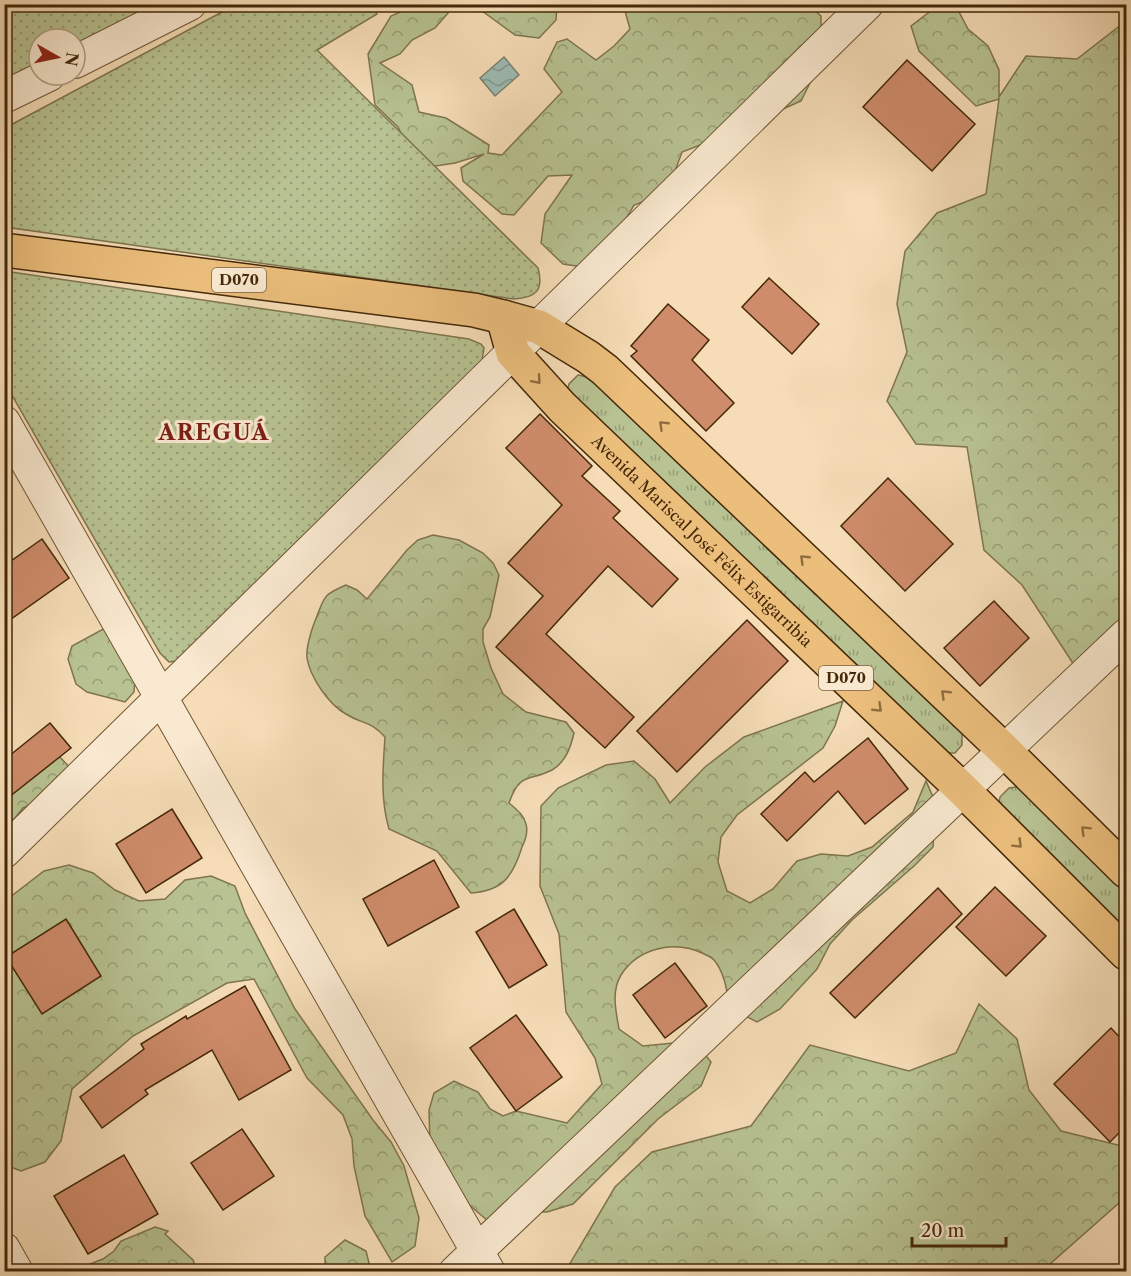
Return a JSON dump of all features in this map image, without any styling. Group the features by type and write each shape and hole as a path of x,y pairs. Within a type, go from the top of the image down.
{"main road":[{"name":"D070","path":"4,250 489,314 539,327 605,370 1004,750 1126,871"},
{"name":"Avenida Mariscal José Félix Estigarribia","path":"489,314 513,353 562,407 962,789 1126,953"}],"street":[{"path":"87,56 190,4"},
{"path":"4,852 513,353 852,10"},
{"path":"4,97 27,86"},
{"path":"4,422 163,698 474,1265 962,789 1126,635"},
{"path":"4,1250 17,1272"}],"green space":[{"path":"5,5 189,5 87,61 87,27 27,27 27,87 5,108"},
{"path":"235,5 372,5 377,14 317,50 538,268 539,287 533,295 514,299 5,227 5,128 82,87 87,87 87,84"},
{"path":"416,5 445,5 448,13 435,28 412,40 400,54 380,63 412,85 419,112 446,118 489,145 488,153 502,155 562,92 544,69 557,42 567,39 596,60 630,29 625,11 631,5 809,5 821,16 821,41 811,81 801,101 783,109 737,147 713,140 682,152 667,193 634,205 596,269 563,264 541,243 545,214 572,175 548,176 514,215 502,214 463,181 461,168 484,154 455,163 429,167 409,150 398,127 375,105 368,54 391,16"},
{"path":"474,5 557,5 556,20 539,38 515,35"},
{"path":"932,10 958,10 968,29 988,46 999,70 999,97 1026,56 1077,59 1126,21 1126,655 1078,671 1022,585 984,550 967,447 916,444 887,401 907,352 897,304 905,251 937,213 986,194 999,99 976,106 919,51 911,26"},
{"path":"4,271 469,339 481,344 484,348 482,361 177,661 169,662 160,653 5,383"},
{"path":"578,375 591,378 962,731 962,745 955,753 948,753 567,391 569,384"},
{"path":"433,535 459,540 483,553 493,563 499,575 490,617 483,629 483,642 491,668 503,694 526,712 566,722 574,733 564,758 557,767 544,774 526,779 517,786 509,803 519,812 526,824 525,839 510,874 499,885 482,892 471,893 437,851 389,829 383,794 385,737 371,725 352,717 333,704 316,682 307,658 312,630 322,602 327,595 346,585 357,590 367,599 407,550 418,540"},
{"path":"107,627 135,679 134,692 125,702 87,692 76,684 68,659 72,646"},
{"path":"843,701 835,726 823,748 737,815 721,837 718,862 727,891 750,903 773,889 797,861 821,854 848,856 872,847 913,812 926,781 936,804 933,847 852,920 830,944 817,969 780,1009 757,1022 730,1008 721,971 709,956 691,949 669,947 657,949 637,958 621,975 616,988 615,1002 619,1029 643,1046 694,1041 711,1062 701,1086 658,1119 573,1204 547,1212 518,1211 488,1221 467,1203 430,1146 429,1110 434,1093 454,1081 478,1092 490,1109 503,1116 516,1111 567,1123 602,1084 595,1058 566,1012 559,934 540,886 541,806 558,788 606,765 634,761 655,779 670,803 705,767 744,737"},
{"path":"56,753 75,773 47,799 23,808 5,831 5,787"},
{"path":"1016,787 1022,790 1126,894 1126,933 999,803 1000,797 1009,788"},
{"path":"69,865 93,873 115,890 139,901 165,899 185,880 211,876 235,886 245,913 295,1009 391,1142 404,1166 419,1218 415,1246 392,1262 365,1216 354,1166 352,1139 343,1115 307,1078 254,979 227,983 133,1036 72,1089 61,1141 45,1162 21,1171 5,1165 5,901 44,871"},
{"path":"979,1004 1017,1039 1029,1090 1061,1131 1126,1147 1126,1202 1119,1203 1042,1271 565,1272 615,1187 652,1152 751,1126 810,1045 909,1071 956,1053"},
{"path":"155,1227 168,1231 165,1234 193,1260 197,1271 72,1271 103,1259 114,1251 121,1241"},
{"path":"345,1240 366,1251 371,1271 325,1271 325,1257"}],"water":[{"path":"504,57 519,75 495,96 480,78"}],"building":[{"path":"907,60 975,124 932,171 863,107"},
{"path":"769,278 819,324 792,354 742,307"},
{"path":"668,304 709,340 692,360 734,403 706,431 631,356 637,351 631,346"},
{"path":"540,414 592,466 582,476 620,511 613,518 678,579 652,607 608,566 546,634 634,717 605,748 496,647 543,596 508,563 562,505 506,448"},
{"path":"888,478 953,544 905,591 841,526"},
{"path":"42,539 69,578 4,624 4,566"},
{"path":"994,601 1029,638 980,686 944,648"},
{"path":"747,620 788,661 677,772 637,731"},
{"path":"50,723 71,748 4,801 4,760"},
{"path":"868,738 908,789 865,824 838,791 787,841 761,814 805,772 814,782"},
{"path":"172,809 202,858 146,893 116,844"},
{"path":"434,860 459,907 388,946 363,899"},
{"path":"995,887 1046,936 1006,976 956,927"},
{"path":"938,888 962,914 855,1018 830,993"},
{"path":"514,909 547,965 509,988 476,932"},
{"path":"66,919 101,976 42,1014 6,957"},
{"path":"675,963 707,1006 665,1038 633,995"},
{"path":"245,986 291,1070 239,1100 212,1050 145,1090 148,1094 102,1128 80,1097 144,1049 141,1044 186,1016 187,1019"},
{"path":"516,1015 562,1077 516,1111 470,1048"},
{"path":"1111,1028 1126,1044 1126,1126 1110,1142 1054,1084"},
{"path":"242,1129 274,1176 223,1210 191,1163"},
{"path":"124,1155 158,1214 88,1254 54,1196"}],"district":[{"name":"AREGUÁ","path":"214,432"}]}
